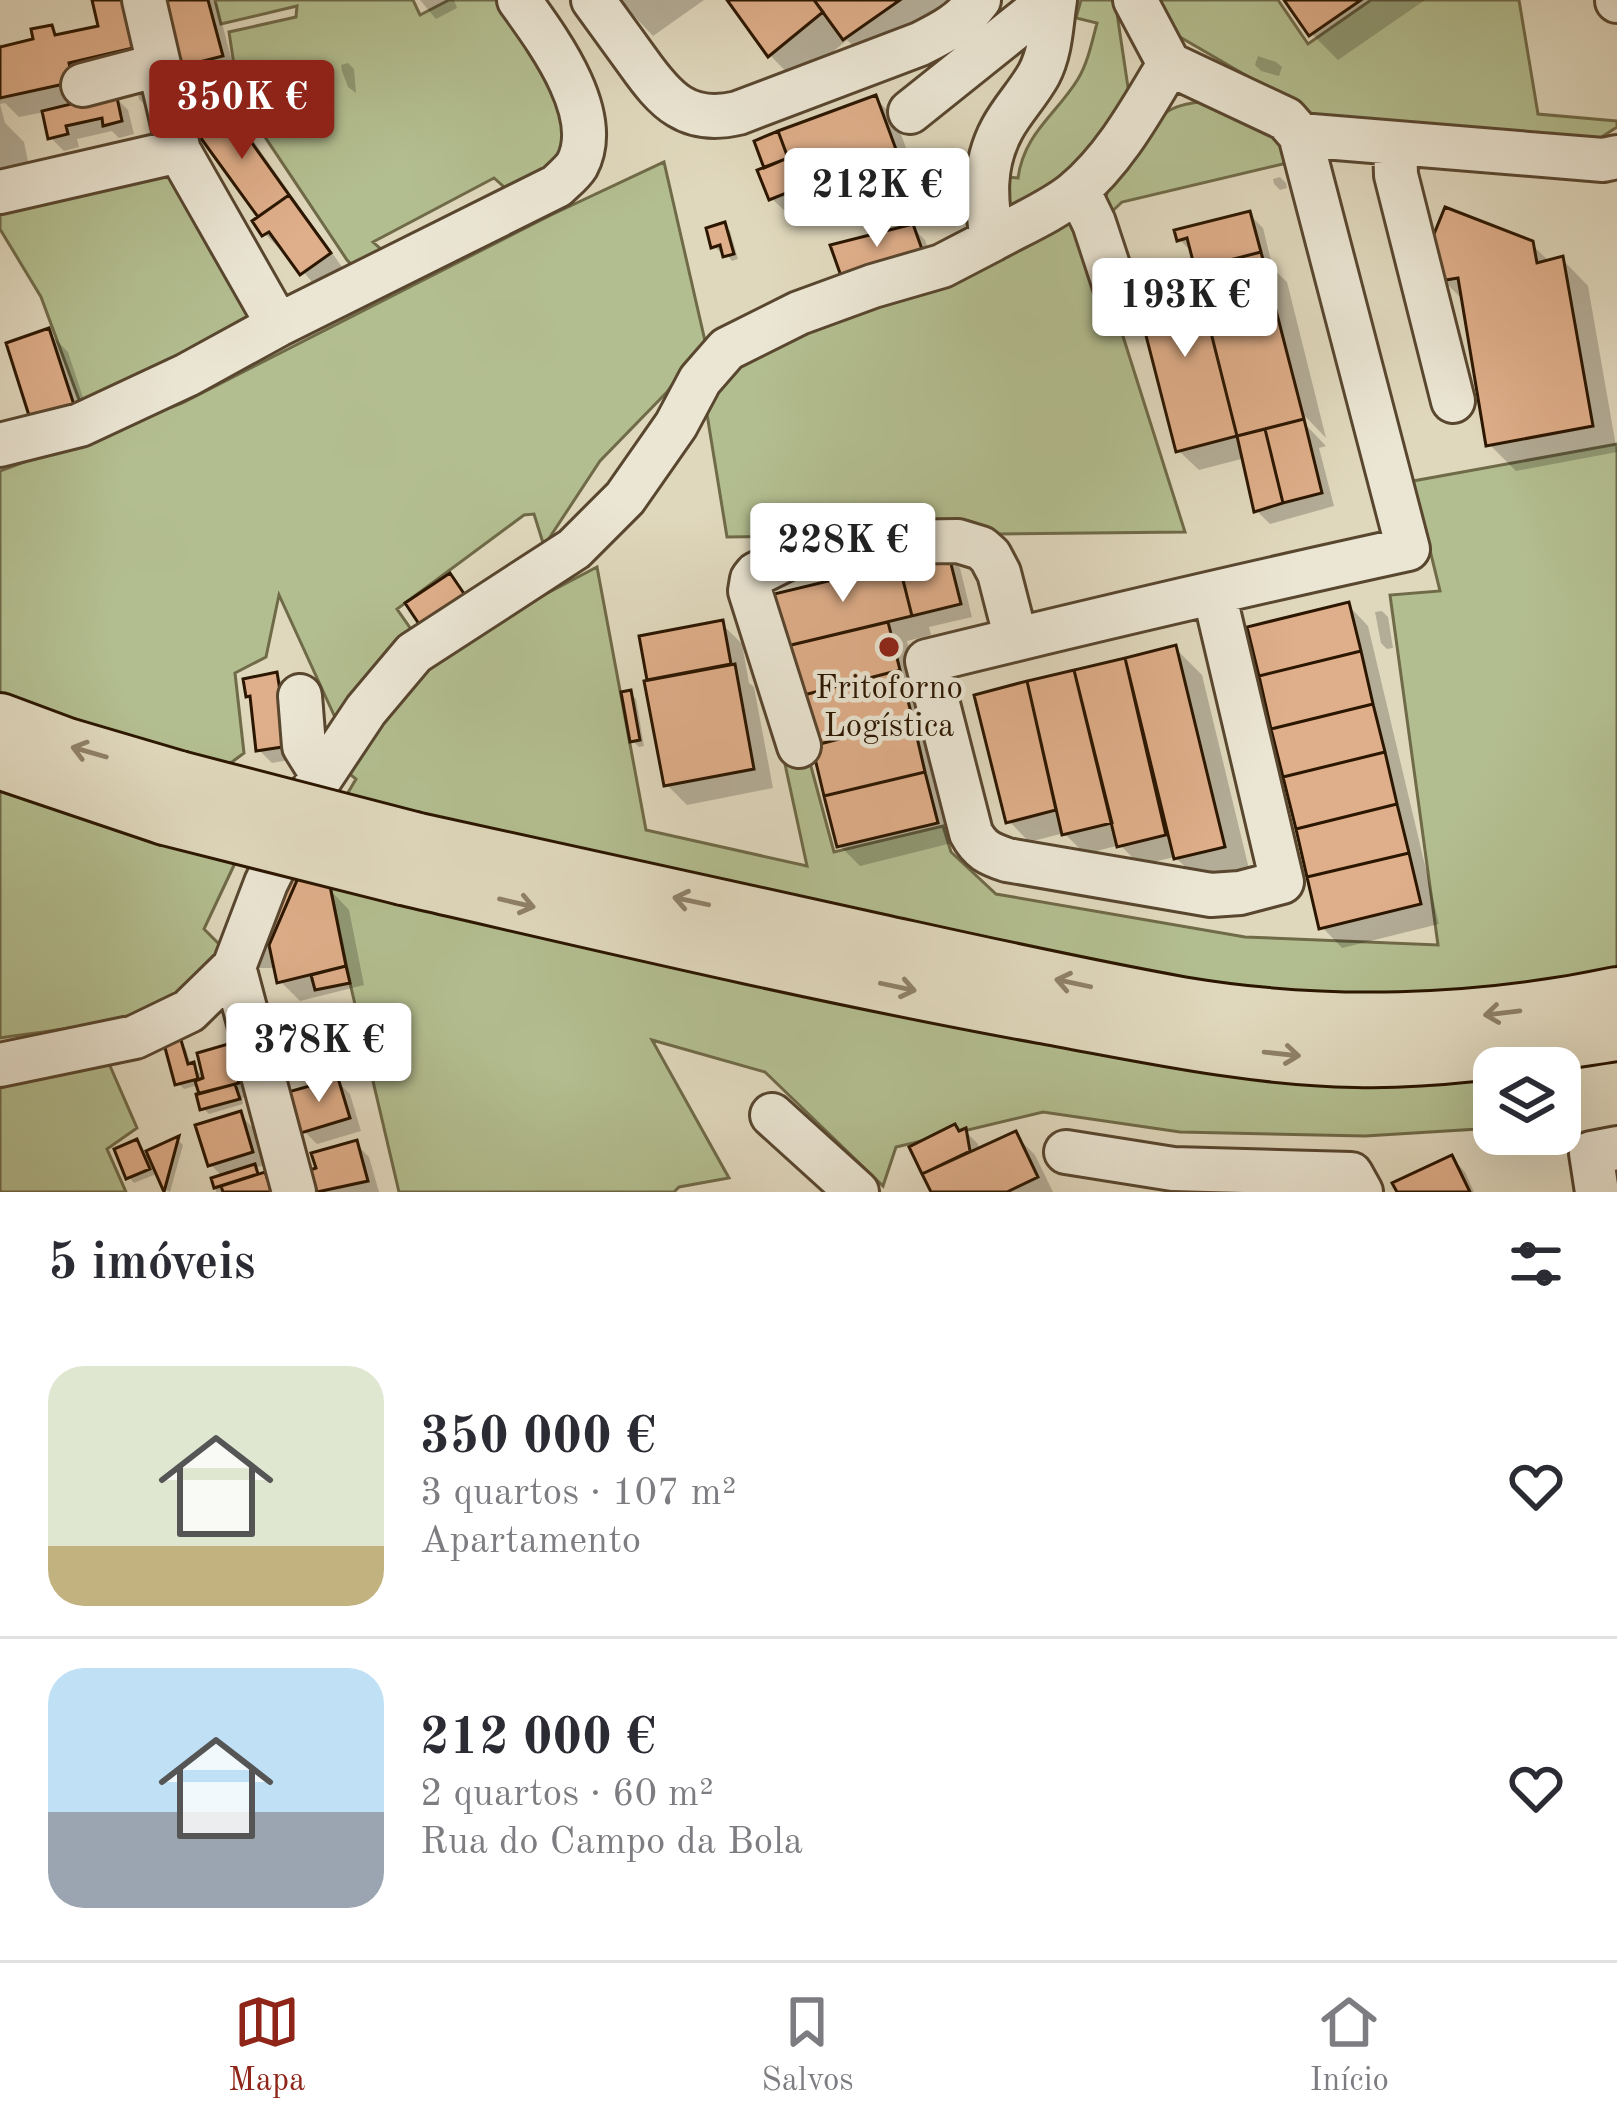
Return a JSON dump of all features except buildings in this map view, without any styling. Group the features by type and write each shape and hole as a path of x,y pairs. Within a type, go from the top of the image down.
{"main road":[{"path":"0,721 67,746 172,798"},
{"path":"0,761 172,798 938,996 1226,1048 1296,1056 1416,1059 1617,1033"},
{"path":"408,859 946,957 1184,1006 1317,1018 1438,1018 1492,1016 1617,994"}],"street":[{"path":"144,0 179,151 278,325"},
{"path":"0,446 80,425 557,186 574,171 580,158 582,116 558,55 519,0"},
{"path":"593,0 659,91 676,106 717,118 920,44 949,30 979,0"},
{"path":"910,112 1052,0"},
{"path":"992,240 985,189 990,159 1001,130 1039,73 1048,49 1052,0"},
{"path":"1135,0 1169,64 1286,119 1300,135 1408,549 1214,593 1016,639 927,661 970,833 979,847 1007,860 1210,895 1240,893 1282,881 1214,593"},
{"path":"0,1065 135,1037 189,1011 234,968 266,883 310,794 366,710 414,653 574,549 625,497 676,425 700,380 727,349 799,313 942,266 1070,196 1124,137 1169,64"},
{"path":"83,85 159,65"},
{"path":"1300,135 1603,160 1617,157"},
{"path":"1395,142 1396,175 1453,401"},
{"path":"0,192 179,151"},
{"path":"1078,190 1122,308"},
{"path":"799,746 750,591 756,574 807,547 958,541 981,548 999,573 1016,639"},
{"path":"300,697 304,746 322,775"},
{"path":"234,968 294,1192"},
{"path":"772,1115 857,1192"},
{"path":"1597,1192 1591,1153 1617,1148"},
{"path":"1066,1152 1173,1168 1351,1174 1361,1192"}],"green space":[{"path":"215,0 413,0 420,15 449,0 503,0 550,61 574,148 512,194 494,178 373,242 390,257 360,273 239,98 229,32 296,17 297,6 221,24"},
{"path":"1081,0 1115,0 1129,94 1107,130 1076,164 1005,216 997,176 1018,178 1034,136 1078,79 1087,59 1097,23 1076,18"},
{"path":"1157,0 1278,0 1308,44 1371,0 1519,0 1538,114 1617,121 1617,127 1591,144 1321,119 1173,33"},
{"path":"1218,101 1287,140 1287,163 1122,202 1105,218 1112,178 1148,128 1177,107"},
{"path":"664,162 705,341 667,392 600,461 544,546 534,514 524,515 397,609 415,635 339,726 279,595 266,657 235,673 244,753 224,768 0,695 0,471 182,403"},
{"path":"174,169 253,309 250,321 84,413 41,297 0,229 0,211"},
{"path":"1060,221 1089,229 1185,532 727,537 705,402 734,354"},
{"path":"1617,444 1617,968 1530,985 1404,1000 1198,985 870,916 346,796 356,779 341,767 441,649 597,567 646,830 807,866 783,755 806,748 834,852 943,826 951,852 996,894 1245,937 1438,945 1390,595 1440,591 1413,481"},
{"path":"0,779 236,861 204,929 223,948 189,986 166,1002 121,1018 0,1038"},
{"path":"330,886 1473,1070 1473,1129 1365,1136 1180,1132 1043,1112 896,1147 883,1186 765,1072 652,1040 729,1178 679,1187 674,1192 399,1192"},
{"path":"107,1059 137,1128 107,1149 126,1192 0,1192 0,1079"}],"place":[{"name":"Fritoforno Logística","path":"889,647"}]}
